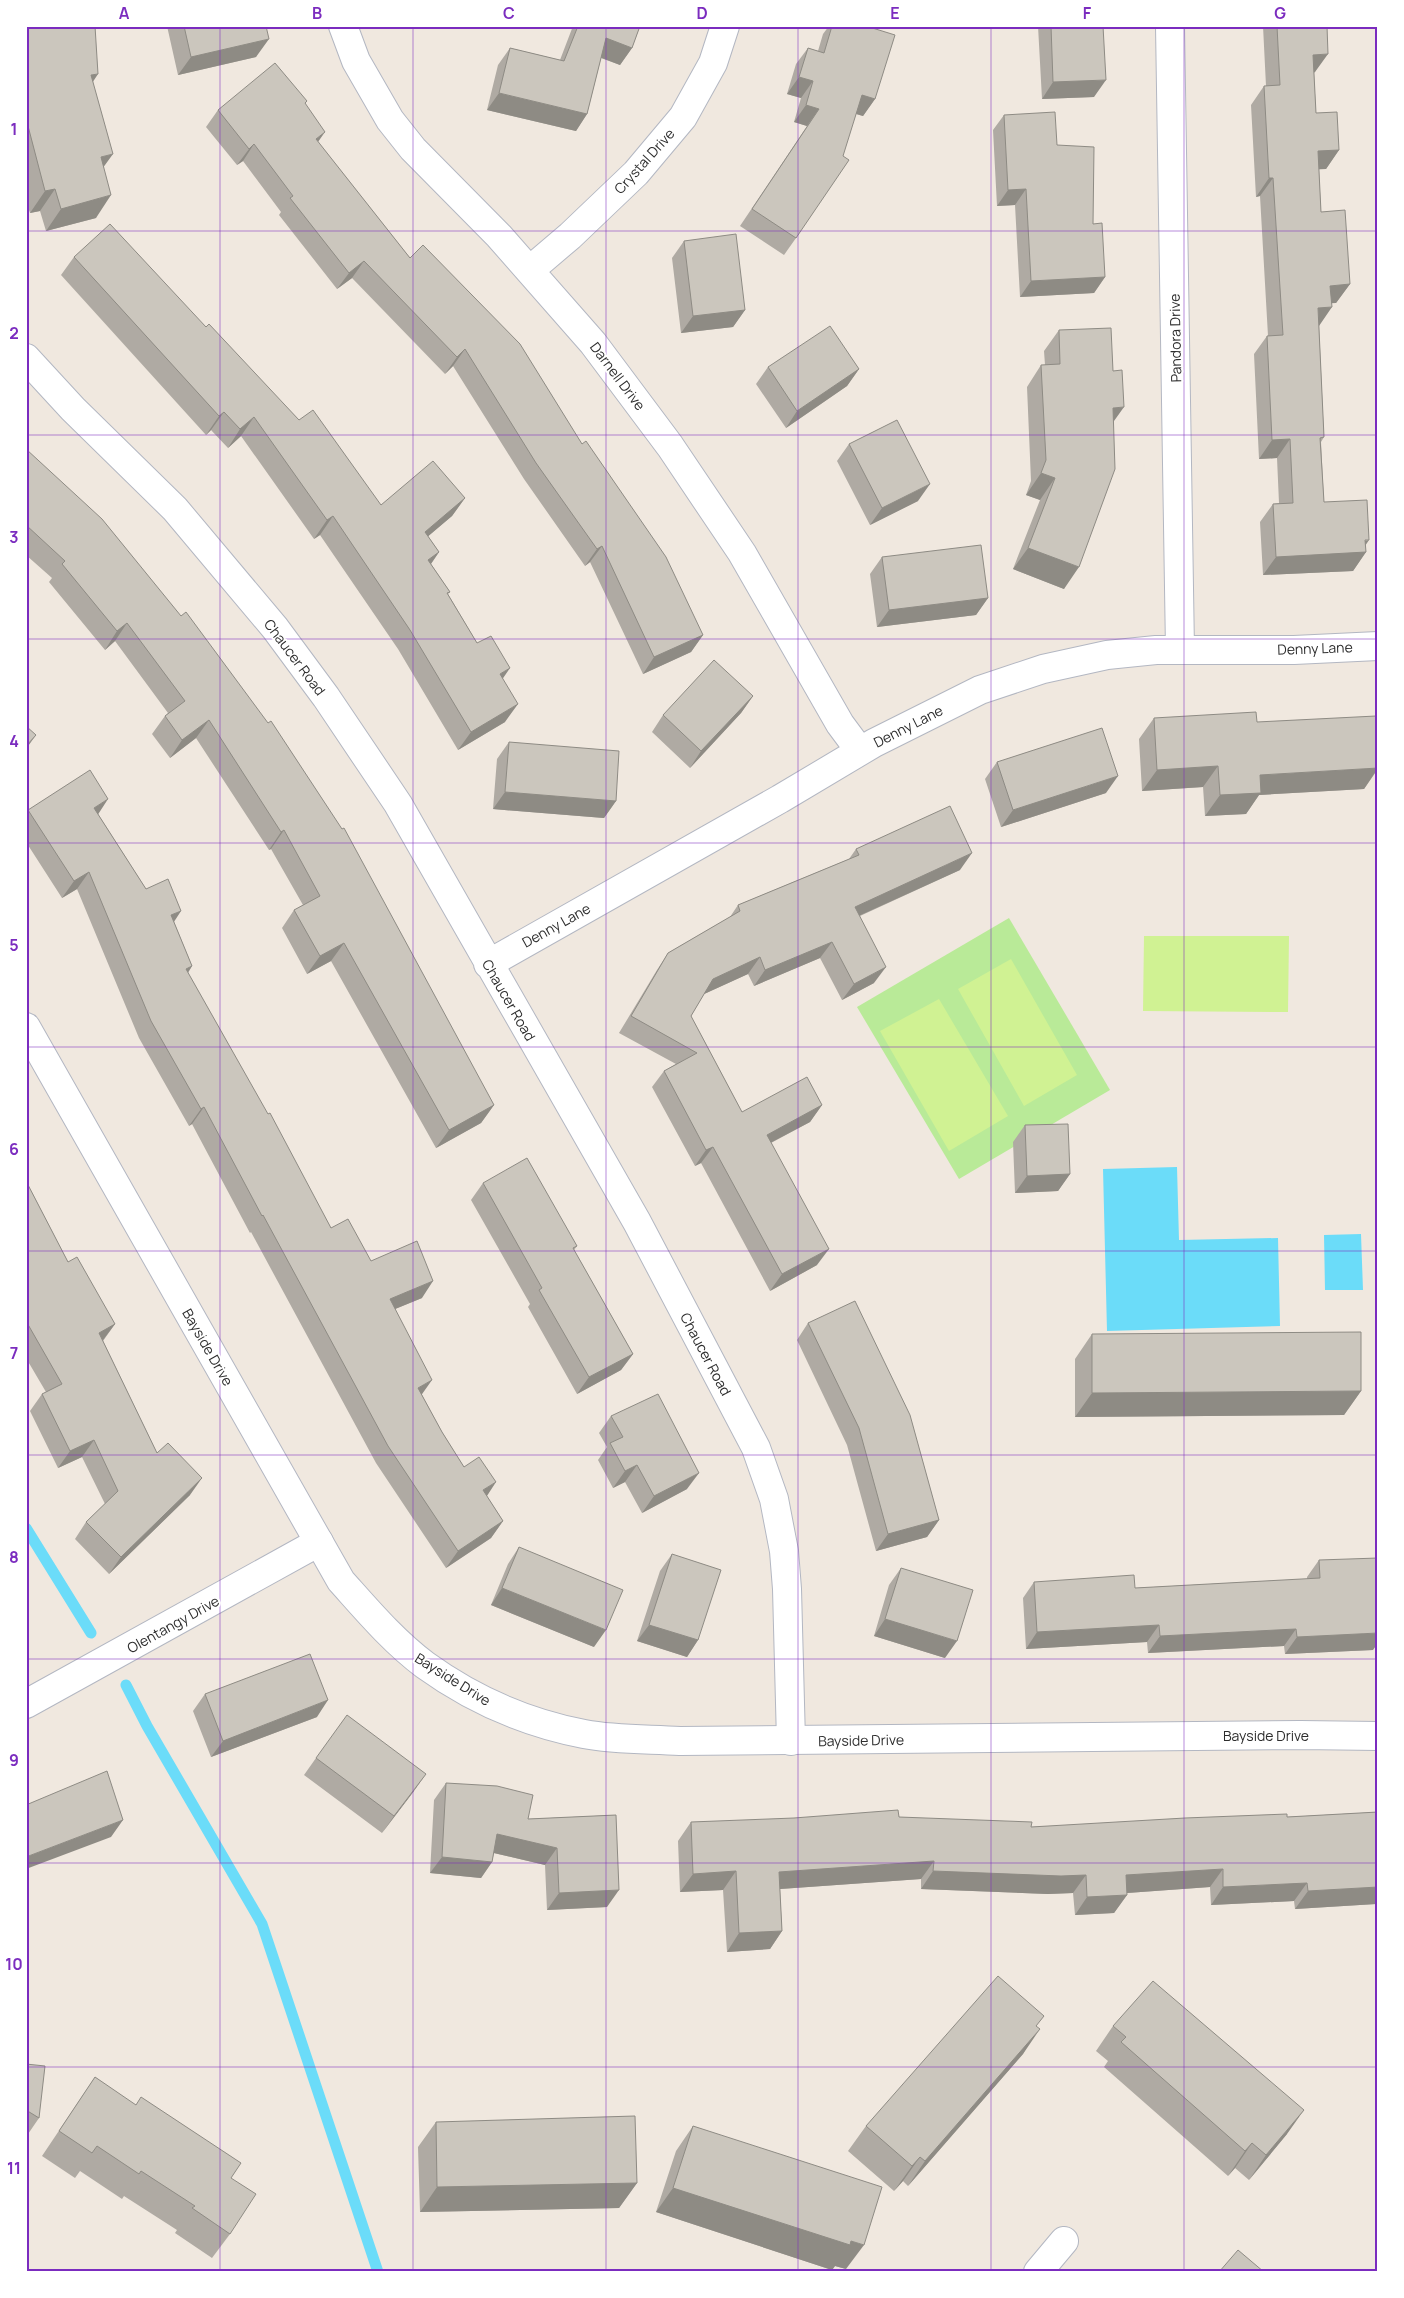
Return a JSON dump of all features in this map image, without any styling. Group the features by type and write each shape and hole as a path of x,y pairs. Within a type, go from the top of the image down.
{"street":[{"name":"Darnell Drive","path":"343,26 356,61 390,120 414,150 500,236 593,343 670,446 742,554 840,724 860,752"},
{"name":"Crystal Drive","path":"530,270 570,236 636,173 683,117 713,62 725,26"},
{"name":"Pandora Drive","path":"1170,26 1180,650"},
{"name":"Chaucer Road","path":"26,358 73,409 175,509 275,628 326,697 398,804 637,1222 756,1448 774,1499 784,1551 787,1589 792,1741"},
{"name":"Denny Lane","path":"488,964 860,752 980,690 1043,669 1107,656 1156,650 1294,650 1378,646"},
{"name":"Bayside Drive","path":"26,1028 341,1581 381,1626 424,1664 483,1701 531,1720 586,1734 680,1741 1300,1735 1378,1736"},
{"name":"Olentangy Drive","path":"26,1704 319,1542"},
{"path":"1038,2272 1064,2241"}],"green space":[{"path":"1009,918 1110,1090 959,1179 857,1007"},
{"path":"1144,936 1289,936 1288,1012 1143,1011"},
{"path":"1011,959 1077,1075 1024,1106 958,989"},
{"path":"939,999 1008,1116 949,1151 880,1031"}],"water":[{"path":"1177,1167 1179,1240 1278,1238 1280,1326 1107,1331 1103,1169"},
{"path":"1361,1234 1363,1290 1325,1290 1324,1235"}],"building":[{"path":"26,26 95,26 98,74 91,75 113,154 101,157 111,195 61,209 55,189 45,191 28,126 26,107"},
{"path":"184,26 266,26 269,39 191,57"},
{"path":"578,26 640,26 632,48 606,38 587,114 499,93 510,48 564,61"},
{"path":"832,26 866,26 895,35 875,99 862,95 843,156 849,160 796,238 752,209 819,109 806,105 813,81 799,77 808,48 824,53"},
{"path":"1051,26 1103,26 1106,80 1053,82"},
{"path":"1277,26 1327,26 1328,54 1313,55 1316,113 1337,112 1339,150 1318,151 1321,212 1345,210 1350,284 1330,286 1332,307 1318,308 1324,437 1320,438 1324,502 1367,500 1369,540 1365,540 1366,552 1276,557 1273,504 1293,503 1290,439 1272,440 1267,336 1283,335 1273,178 1269,178 1264,86 1280,85"},
{"path":"275,63 307,101 305,103 325,132 316,139 410,258 423,245 520,344 582,444 586,441 666,557 703,635 654,657 602,546 597,549 536,463 465,349 457,357 364,261 349,273 290,198 293,196 254,144 249,149 218,110"},
{"path":"1055,112 1057,145 1094,147 1093,224 1102,223 1105,277 1031,281 1026,189 1008,190 1004,115"},
{"path":"110,224 206,327 209,324 299,420 313,410 381,505 433,461 465,498 425,532 439,552 428,560 450,592 447,593 477,643 491,636 510,668 500,674 518,704 471,732 410,630 333,516 327,520 254,417 240,429 224,412 219,416 74,257"},
{"path":"736,234 745,310 693,316 684,241"},
{"path":"830,326 859,369 797,411 768,367"},
{"path":"1111,328 1113,371 1122,370 1124,407 1113,408 1115,469 1079,567 1028,548 1055,478 1041,473 1046,460 1041,365 1060,364 1059,330"},
{"path":"897,420 930,484 882,508 849,444"},
{"path":"26,449 102,519 181,616 186,612 268,723 271,721 342,829 344,828 494,1105 449,1130 344,943 320,956 294,910 320,896 284,830 281,832 209,720 182,740 165,716 185,701 127,623 117,631 62,564 65,561 26,525"},
{"path":"981,545 988,598 889,610 882,557"},
{"path":"714,660 753,696 701,751 663,715"},
{"path":"1256,712 1257,722 1376,716 1378,768 1260,775 1261,793 1220,795 1218,766 1157,770 1154,718"},
{"path":"26,726 36,735 26,746"},
{"path":"1102,728 1118,776 1013,810 997,762"},
{"path":"509,742 619,751 616,801 505,792"},
{"path":"90,770 108,799 94,808 146,889 168,879 181,911 171,915 192,966 186,969 268,1114 270,1113 331,1228 348,1219 371,1261 417,1241 433,1281 390,1299 432,1380 418,1388 464,1467 479,1457 496,1482 483,1490 503,1521 458,1551 388,1446 204,1107 201,1109 151,1021 89,872 74,881 28,810"},
{"path":"950,806 972,853 855,907 886,967 854,984 832,942 765,970 760,957 713,979 691,1016 742,1112 807,1077 822,1105 767,1135 829,1249 782,1274 713,1147 706,1150 664,1071 697,1053 631,1016 668,953 740,911 738,905 859,855 856,849"},
{"path":"1068,1124 1070,1174 1027,1176 1025,1125"},
{"path":"527,1158 577,1246 573,1248 633,1354 589,1377 539,1290 542,1288 483,1183"},
{"path":"26,1181 68,1262 77,1257 115,1324 99,1333 157,1453 168,1443 202,1478 121,1557 86,1522 118,1491 94,1440 70,1451 42,1394 62,1384 26,1321"},
{"path":"855,1301 910,1415 939,1520 888,1534 859,1428 808,1323"},
{"path":"1361,1332 1361,1391 1092,1393 1092,1334"},
{"path":"658,1394 699,1473 654,1496 637,1465 625,1471 610,1443 623,1437 611,1416"},
{"path":"519,1547 623,1590 606,1630 502,1588"},
{"path":"672,1554 721,1570 698,1640 649,1625"},
{"path":"1378,1558 1378,1633 1297,1637 1296,1629 1160,1636 1159,1625 1037,1632 1034,1582 1134,1575 1135,1588 1320,1578 1319,1560"},
{"path":"901,1568 973,1590 957,1641 885,1619"},
{"path":"310,1654 328,1700 223,1741 205,1694"},
{"path":"347,1715 426,1774 394,1816 316,1758"},
{"path":"107,1771 123,1820 26,1857 26,1805"},
{"path":"446,1783 497,1786 533,1795 528,1819 616,1815 619,1890 559,1893 557,1848 497,1834 492,1862 442,1857"},
{"path":"898,1810 899,1817 1032,1822 1031,1827 1185,1818 1287,1814 1287,1817 1378,1812 1378,1887 1308,1891 1307,1883 1223,1887 1223,1869 1126,1875 1127,1895 1087,1897 1086,1875 1061,1876 933,1871 934,1861 779,1872 782,1931 739,1933 736,1871 693,1874 691,1822 794,1818"},
{"path":"998,1976 1044,2016 1036,2026 1040,2029 925,2161 920,2157 912,2166 866,2126"},
{"path":"1153,1981 1304,2110 1266,2155 1252,2143 1245,2151 1121,2042 1126,2037 1113,2026"},
{"path":"26,2064 45,2066 39,2118 26,2110"},
{"path":"95,2077 136,2105 141,2097 241,2163 231,2178 256,2194 230,2234 192,2208 195,2206 141,2171 139,2174 97,2146 92,2153 59,2131"},
{"path":"635,2116 637,2183 437,2187 436,2122"},
{"path":"693,2126 882,2187 864,2245 851,2241 850,2245 673,2188"},
{"path":"1238,2250 1264,2272 1219,2272"}],"waterway":[{"path":"26,1528 91,1633"},
{"path":"126,1685 147,1726 262,1924 378,2272"}]}
